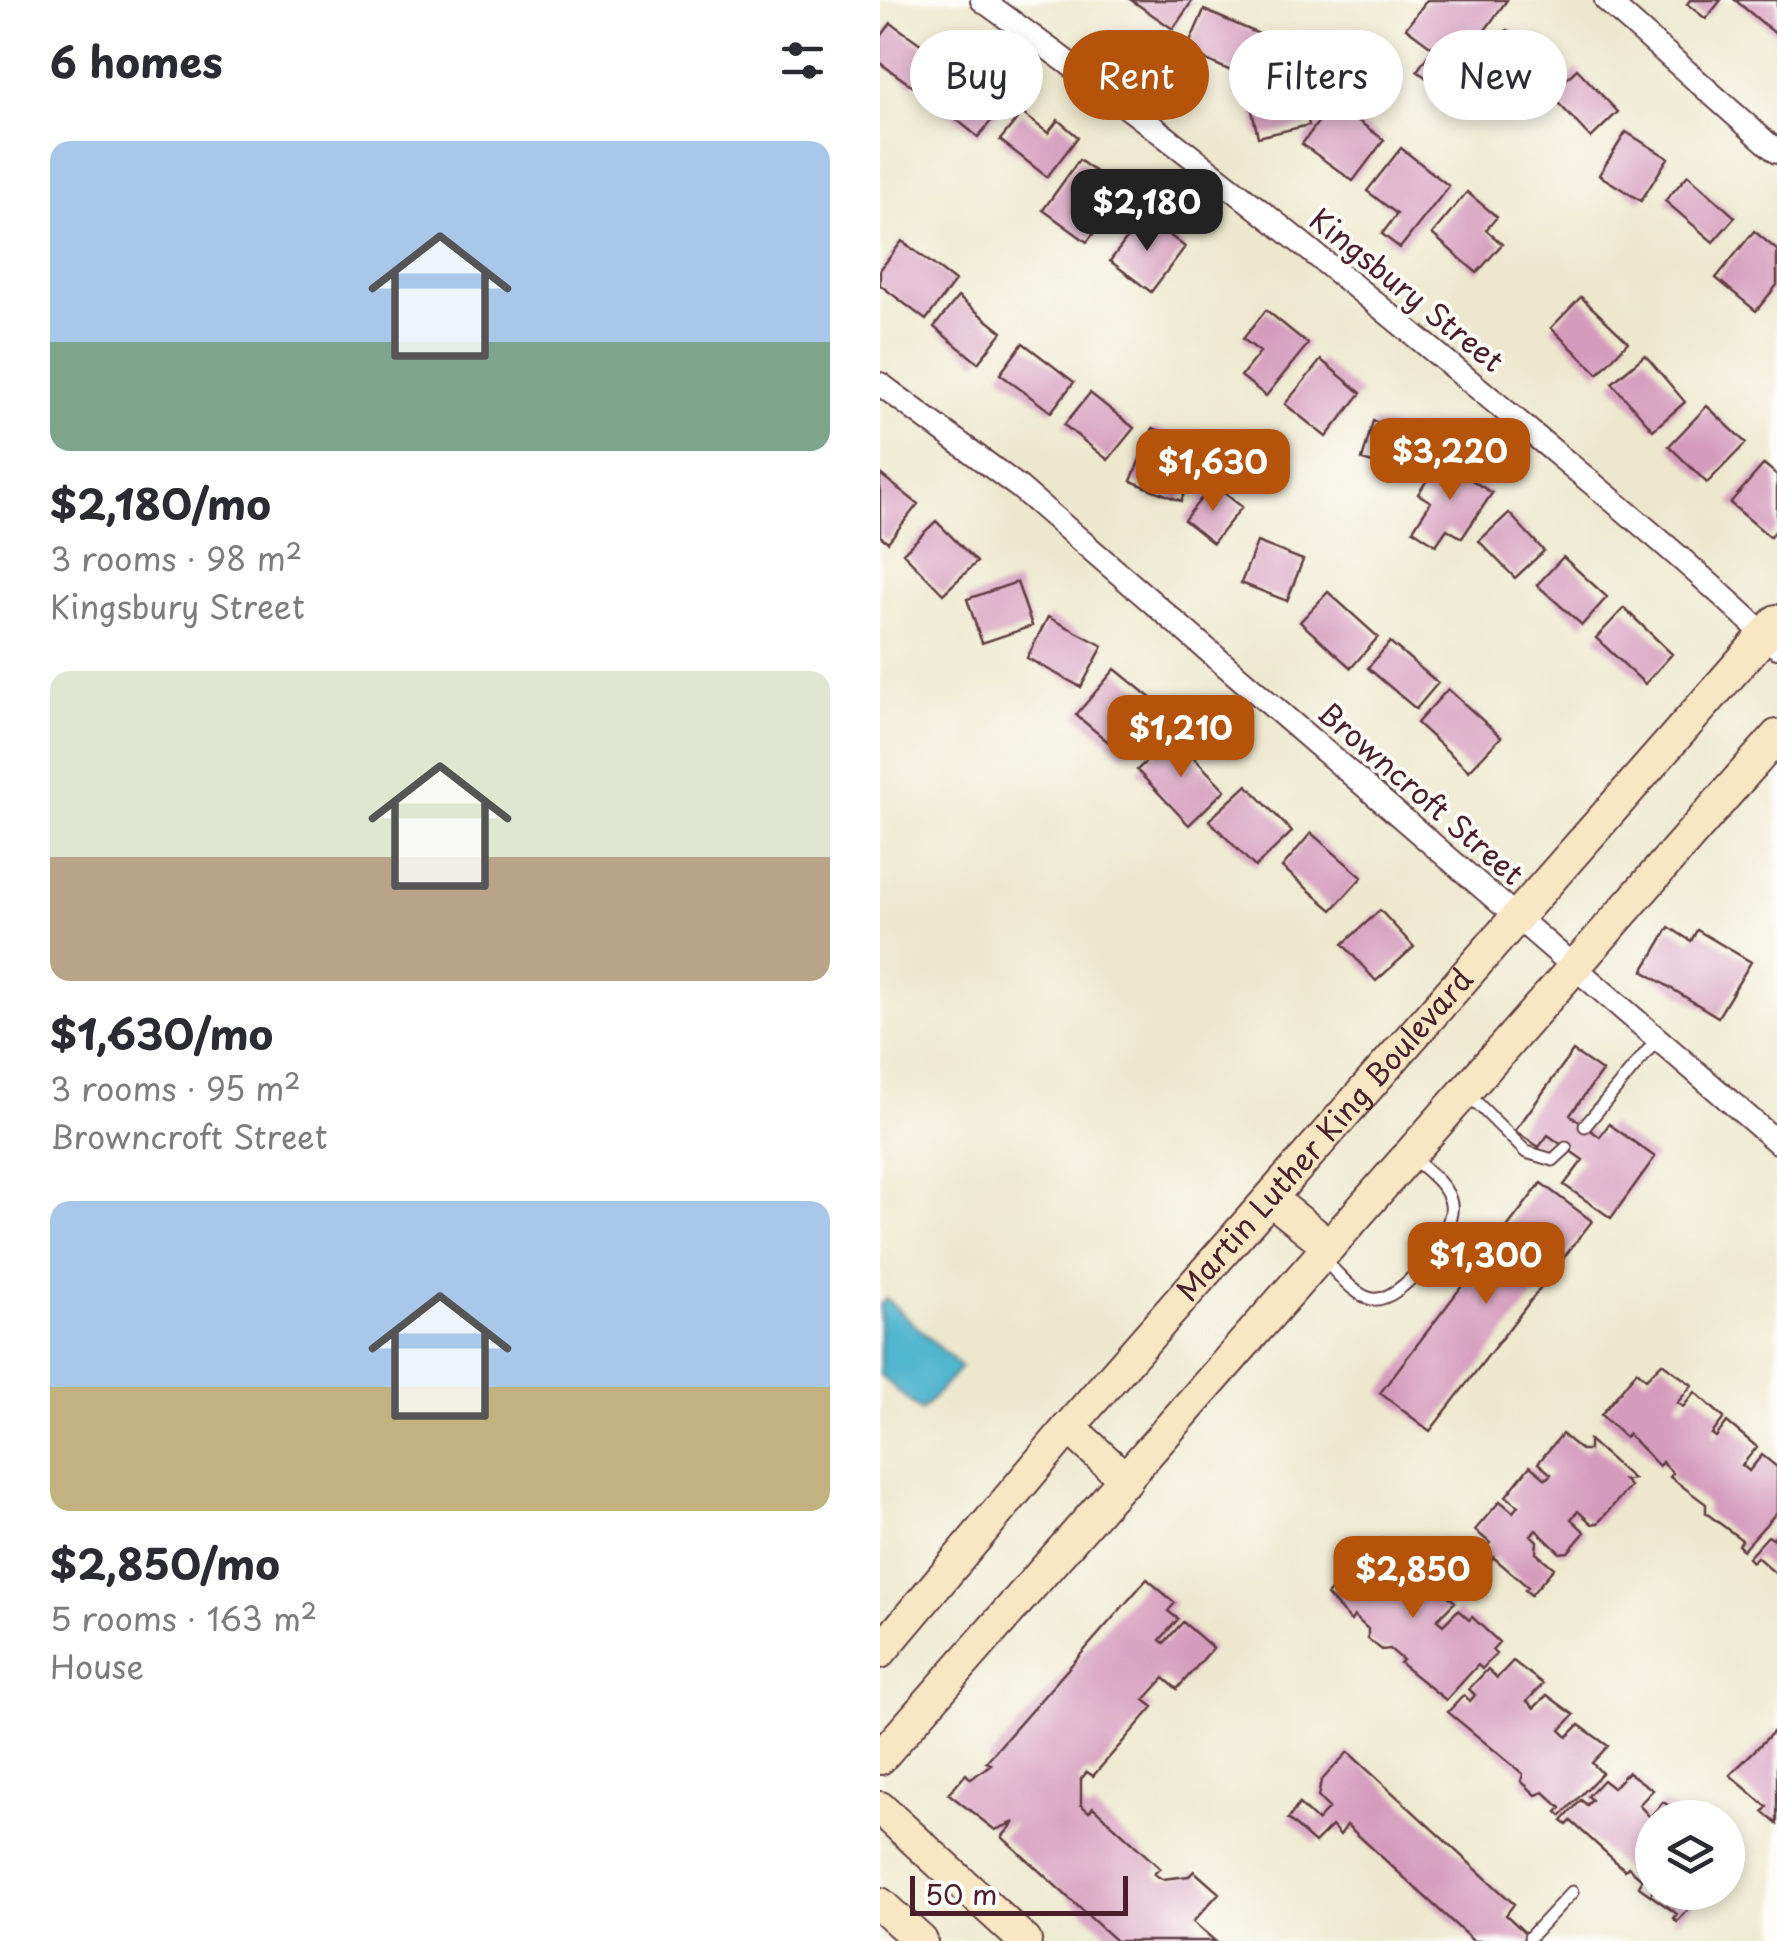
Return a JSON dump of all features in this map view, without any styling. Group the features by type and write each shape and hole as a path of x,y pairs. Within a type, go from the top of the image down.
{"main road":[{"name":"Martin Luther King Boulevard","path":"880,1652 1069,1426 1773,634"},
{"path":"880,1758 1777,736"},
{"path":"1272,1200 1323,1250"},
{"path":"1069,1426 1126,1480"},
{"path":"880,1808 1025,1941"},
{"path":"880,1904 921,1941"}],"street":[{"name":"Kingsbury Street","path":"982,0 1136,111 1407,329 1773,634"},
{"path":"1606,0 1777,152"},
{"name":"Browncroft Street","path":"880,384 1020,488 1777,1142"}],"lane":[{"path":"1585,1126 1659,1038"},
{"path":"1464,1090 1526,1152 1553,1160 1566,1148"},
{"path":"1323,1250 1364,1296 1377,1300 1394,1296 1446,1236 1451,1203 1448,1192 1408,1154"},
{"path":"1530,1937 1572,1892"}],"water":[{"path":"886,1299 961,1367 921,1411 880,1375 880,1305"}],"building":[{"path":"1131,0 1193,0 1173,29"},
{"path":"1427,0 1507,0 1485,30 1423,30 1423,41 1406,28"},
{"path":"1690,0 1721,0 1706,19 1687,4"},
{"path":"1735,0 1777,0 1777,35"},
{"path":"1204,10 1250,30 1229,30 1229,70 1209,61 1209,30 1195,30"},
{"path":"891,23 910,36 910,85 880,63 880,38"},
{"path":"1577,69 1618,112 1591,138 1567,112 1567,78"},
{"path":"957,120 992,120 978,137"},
{"path":"1016,120 1031,120 1048,133 1058,120 1078,137 1047,177 1000,140"},
{"path":"1254,120 1308,120 1309,125 1258,137"},
{"path":"1320,120 1357,120 1384,140 1353,181 1302,144"},
{"path":"1626,132 1668,158 1641,201 1599,175"},
{"path":"1401,148 1449,186 1400,248 1382,234 1397,214 1367,191"},
{"path":"1079,160 1124,192 1087,242 1043,210"},
{"path":"1688,175 1735,217 1713,242 1665,201"},
{"path":"1467,192 1497,217 1486,230 1502,244 1477,273 1432,234"},
{"path":"1144,216 1185,247 1151,292 1110,261"},
{"path":"1754,231 1777,250 1777,285 1756,311 1716,278"},
{"path":"902,241 955,281 926,320 880,285 880,270"},
{"path":"958,297 1002,332 978,363 934,327"},
{"path":"1581,297 1628,342 1598,374 1551,328"},
{"path":"1266,310 1308,344 1266,396 1241,376 1260,352 1243,339"},
{"path":"1023,343 1074,382 1051,412 1000,374"},
{"path":"1645,355 1685,402 1653,430 1612,383"},
{"path":"1321,360 1361,393 1326,437 1285,404"},
{"path":"1090,393 1134,428 1108,460 1064,425"},
{"path":"1707,406 1746,443 1707,483 1669,446"},
{"path":"1373,421 1418,434 1407,473 1362,460"},
{"path":"1153,428 1202,448 1181,501 1131,481"},
{"path":"1440,460 1492,493 1462,538 1447,529 1436,545 1413,530 1431,502 1418,494"},
{"path":"1764,464 1777,475 1777,529 1770,537 1730,503"},
{"path":"880,474 918,504 888,542 880,536"},
{"path":"1213,484 1242,507 1213,543 1184,520"},
{"path":"1509,513 1544,551 1515,578 1479,541"},
{"path":"936,521 977,562 943,594 903,553"},
{"path":"1257,542 1303,560 1287,601 1241,583"},
{"path":"1563,557 1607,597 1582,625 1537,585"},
{"path":"1017,582 1032,626 982,643 967,599"},
{"path":"1328,592 1378,637 1351,668 1300,622"},
{"path":"1624,608 1672,654 1645,684 1596,638"},
{"path":"1048,617 1103,646 1081,687 1027,658"},
{"path":"1390,642 1438,683 1416,709 1368,668"},
{"path":"1115,669 1163,708 1124,755 1076,715"},
{"path":"1448,689 1501,737 1469,771 1417,723"},
{"path":"1173,736 1225,790 1189,825 1137,770"},
{"path":"1247,785 1292,832 1255,867 1209,820"},
{"path":"1311,833 1362,877 1332,910 1282,867"},
{"path":"1380,910 1414,947 1376,981 1343,944"},
{"path":"1669,927 1691,941 1697,930 1751,962 1718,1017 1643,971"},
{"path":"1573,1051 1602,1071 1570,1115 1600,1137 1609,1124 1655,1157 1611,1218 1564,1185 1583,1160 1548,1135 1539,1147 1515,1131"},
{"path":"1541,1183 1592,1221 1430,1431 1380,1393"},
{"path":"1662,1363 1692,1385 1677,1403 1683,1407 1695,1392 1724,1418 1712,1434 1716,1437 1727,1422 1757,1447 1742,1465 1749,1471 1762,1455 1777,1467 1777,1512 1743,1550 1738,1545 1742,1540 1706,1513 1706,1504 1670,1477 1673,1473 1662,1462 1659,1466 1628,1434 1625,1437 1601,1415 1637,1371 1646,1379"},
{"path":"1562,1434 1581,1450 1589,1450 1589,1440 1633,1479 1624,1480 1630,1486 1598,1523 1592,1524 1578,1511 1571,1519 1585,1532 1568,1552 1560,1553 1536,1530 1531,1535 1537,1541 1536,1553 1554,1568 1531,1595 1525,1590 1528,1587 1493,1557 1490,1562 1481,1554 1490,1543 1475,1530 1500,1501 1513,1512 1518,1506 1506,1496 1530,1466 1546,1479 1551,1474 1538,1463"},
{"path":"1777,1534 1777,1575 1757,1557 1752,1562 1748,1558 1768,1536 1773,1539"},
{"path":"1382,1539 1418,1571 1402,1589 1411,1598 1425,1581 1437,1591 1439,1587 1455,1602 1437,1620 1443,1625 1458,1610 1469,1620 1472,1617 1499,1642 1492,1650 1496,1654 1482,1669 1478,1665 1446,1700 1400,1663 1403,1660 1390,1649 1382,1650 1368,1639 1368,1629 1354,1616 1351,1621 1327,1595"},
{"path":"1147,1579 1175,1603 1168,1611 1178,1619 1160,1640 1164,1643 1183,1622 1213,1648 1177,1689 1164,1678 1144,1700 1153,1707 1093,1776 1087,1772 1081,1779 1081,1805 1089,1812 1093,1807 1160,1868 1154,1874 1162,1879 1189,1876 1194,1871 1219,1893 1193,1922 1215,1941 1116,1941 1002,1837 1015,1822 995,1830 949,1794 966,1774 971,1779 991,1764 986,1762"},
{"path":"1513,1661 1543,1684 1527,1701 1534,1708 1547,1695 1574,1715 1560,1730 1567,1737 1579,1725 1608,1746 1592,1763 1602,1773 1561,1816 1557,1812 1561,1808 1544,1792 1536,1795 1521,1781 1523,1774 1448,1712 1464,1695 1470,1701 1475,1695 1469,1689 1488,1669 1497,1678"},
{"path":"1777,1728 1777,1824 1763,1812 1767,1807 1730,1775"},
{"path":"1348,1752 1514,1904 1506,1915 1534,1941 1473,1941 1347,1825 1340,1835 1332,1826 1315,1843 1288,1819 1299,1804 1317,1821 1329,1808 1318,1797 1321,1781"},
{"path":"1628,1772 1653,1790 1644,1800 1635,1800 1635,1873 1628,1867 1625,1870 1571,1821 1567,1825 1562,1821 1581,1800 1587,1805 1592,1800 1588,1796 1603,1780 1613,1788"},
{"path":"1671,1910 1688,1910 1677,1922 1673,1918 1677,1914"}]}
